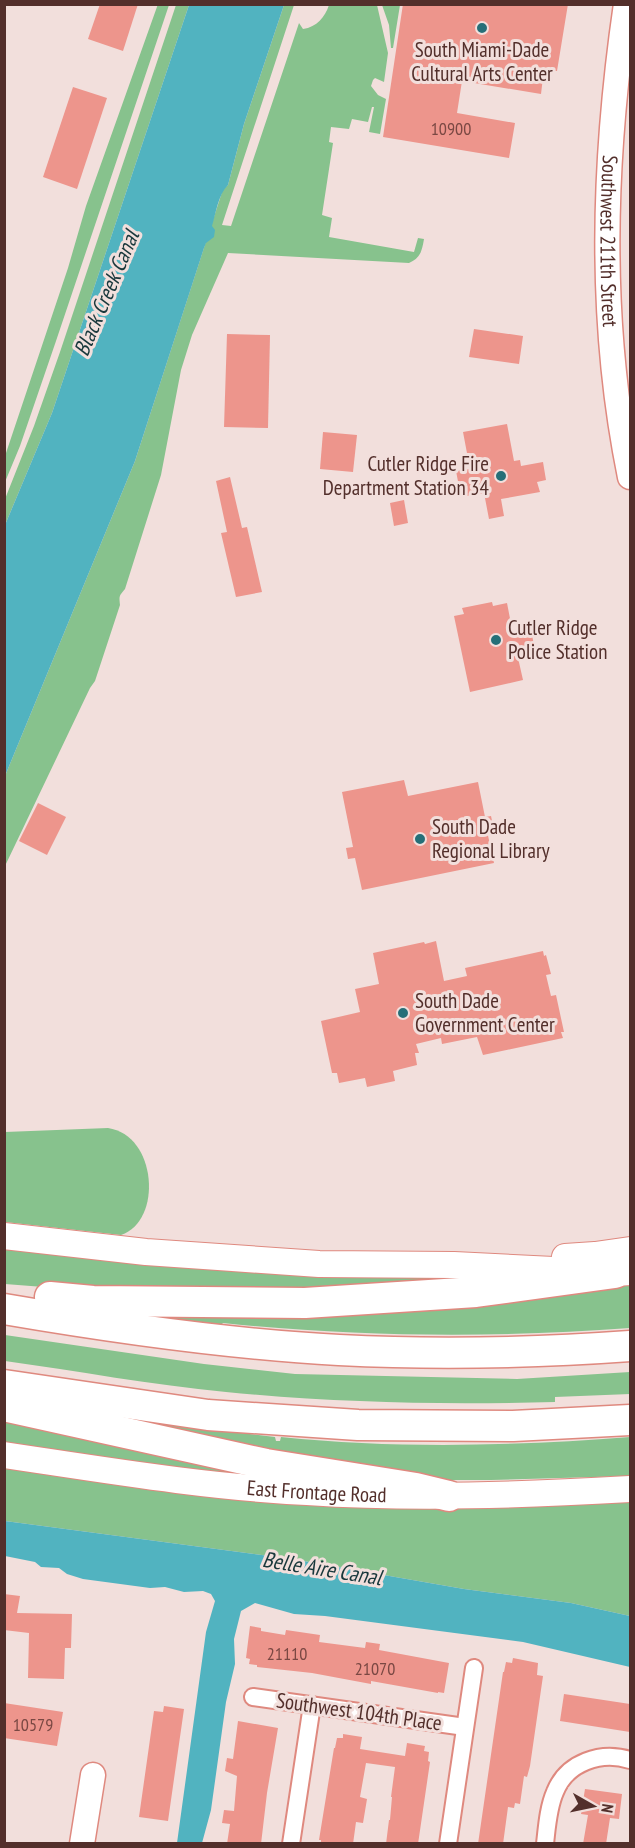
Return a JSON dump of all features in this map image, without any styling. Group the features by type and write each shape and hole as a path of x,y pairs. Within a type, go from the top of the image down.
{"highway":[{"path":"4,1293 93,1301 305,1303 476,1292 625,1265"},
{"path":"4,1309 233,1342 339,1350 446,1353 552,1352 630,1346"},
{"path":"4,1384 208,1415 358,1425 513,1426 630,1420"},
{"path":"4,1406 266,1464 416,1488 449,1496"}],"main road":[{"name":"Southwest 211th Street","path":"626,4 610,138 607,268 608,310 615,381 630,477"},
{"path":"4,1236 146,1252 319,1264 625,1265"},
{"name":"East Frontage Road","path":"4,1455 214,1484 306,1492 449,1496 630,1489"},
{"path":"82,1844 93,1775"}],"street":[{"path":"448,1844 474,1668"},
{"name":"Southwest 104th Place","path":"253,1697 465,1728"},
{"path":"291,1844 312,1705"},
{"path":"545,1844 554,1793 568,1773 585,1761 599,1757 618,1757 630,1760"}],"green space":[{"path":"158,4 169,5 20,446 5,482 5,456 68,268 86,206"},
{"path":"176,5 189,5 52,413 5,525 5,499 60,352"},
{"path":"284,5 294,5 222,225 231,226 299,23 303,29 316,24 323,17 329,5 377,5 388,53 384,82 375,78 371,86 378,95 386,99 380,134 369,132 374,107 372,107 368,122 352,119 349,129 331,127 329,142 333,143 322,215 332,218 329,237 414,252 418,238 424,239 422,250 416,259 409,263 228,253 192,335 181,370 161,475 125,589 120,596 120,605 95,681 5,866 5,776 135,461 223,189 228,185 244,124"},
{"path":"382,5 400,5 393,48 391,48 389,25"},
{"path":"108,1128 124,1134 137,1146 145,1161 149,1179 148,1197 144,1213 135,1227 121,1235 5,1222 5,1132"},
{"path":"5,1245 513,1276 463,1287 121,1293 5,1284"},
{"path":"630,1284 630,1328 477,1335 376,1333 223,1323 220,1326 153,1316"},
{"path":"5,1335 204,1364 295,1374 517,1379 630,1372 630,1394 555,1397 555,1402 432,1403 308,1399 226,1392 5,1361"},
{"path":"4,1413 270,1480 5,1447"},
{"path":"77,1414 275,1437 276,1441 280,1441 281,1437 324,1441 456,1445 630,1437 630,1476 443,1480 387,1476"},
{"path":"4,1463 630,1500 630,1616 571,1603 464,1589 292,1559 5,1521"}],"water":[{"name":"Black Creek Canal","path":"189,5 284,5 244,124 228,185 218,204 212,226 215,230 214,237 206,243 204,248 135,461 5,776 5,525 52,413"},
{"name":"Belle Aire Canal","path":"5,1521 292,1559 464,1589 571,1603 630,1616 630,1667 523,1642 294,1614 255,1603 241,1611 234,1639 235,1664 226,1702 211,1810 202,1843 177,1843 206,1632 215,1601 211,1594 203,1591 184,1592 165,1587 150,1588 83,1579 67,1574 59,1568 41,1567 35,1562 5,1556"}],"building":[{"path":"100,4 138,4 123,51 88,39"},
{"name":"South Miami-Dade Cultural Arts Center","path":"403,4 568,4 557,71 544,69 541,94 462,81 457,113 515,123 509,158 383,137"},
{"path":"73,87 107,98 77,189 43,177"},
{"path":"474,329 523,336 519,364 469,357"},
{"path":"227,334 270,335 268,428 224,427"},
{"name":"Cutler Ridge Fire Department Station 34","path":"507,424 514,461 520,460 521,466 543,462 546,480 537,482 540,492 501,499 504,516 489,519 484,493 461,497 456,471 470,469 463,432"},
{"path":"323,432 357,435 353,472 320,469"},
{"path":"230,477 242,528 247,527 262,592 236,597 221,533 227,532 216,481"},
{"path":"404,500 408,523 394,526 390,503"},
{"name":"Cutler Ridge Police Station","path":"492,602 493,606 507,603 513,634 531,630 534,645 516,649 523,680 470,692 454,616 464,614 462,608"},
{"name":"South Dade Regional Library","path":"404,780 408,796 478,782 485,817 491,816 494,830 487,831 494,863 362,890 355,858 348,859 346,848 353,847 342,792"},
{"path":"38,803 66,817 47,855 19,841"},
{"path":"436,941 444,981 467,976 465,968 543,951 551,974 546,975 551,996 556,995 564,1032 561,1032 563,1038 483,1055 477,1037 442,1044 441,1038 416,1044 419,1053 415,1053 417,1065 393,1071 395,1081 367,1087 365,1078 339,1083 337,1073 332,1073 321,1021 360,1012 355,989 379,984 373,953"},
{"path":"4,1594 20,1596 17,1613 72,1614 71,1648 65,1648 64,1679 28,1678 29,1633 4,1630"},
{"path":"250,1626 261,1628 261,1631 285,1635 286,1630 320,1635 319,1642 365,1648 366,1642 380,1644 379,1650 449,1663 444,1693 371,1681 371,1684 312,1673 257,1667 257,1665 249,1664 250,1659 246,1658"},
{"path":"513,1658 538,1663 537,1675 543,1676 530,1766 527,1777 524,1776 520,1804 515,1803 514,1808 508,1807 503,1844 478,1844 503,1672 506,1662 512,1663"},
{"path":"564,1694 630,1704 630,1732 560,1721"},
{"path":"4,1703 63,1712 57,1746 4,1738"},
{"path":"164,1706 184,1709 168,1821 139,1817 154,1711 163,1712"},
{"path":"238,1721 278,1728 261,1844 227,1844 230,1824 222,1823 224,1810 234,1811 237,1776 225,1771 227,1758 233,1759"},
{"path":"343,1734 362,1737 360,1749 405,1756 407,1743 425,1746 424,1751 429,1752 428,1761 430,1762 418,1844 386,1844 395,1767 366,1763 360,1797 367,1799 363,1823 356,1822 353,1844 321,1844 319,1840 334,1748 337,1738 343,1738"},
{"path":"585,1789 622,1794 619,1819 610,1818 606,1844 583,1844 588,1815 581,1814"}],"place":[{"name":"South Miami-Dade Cultural Arts Center","path":"482,28"},
{"name":"Cutler Ridge Fire Department Station 34","path":"501,476"},
{"name":"Cutler Ridge Police Station","path":"496,640"},
{"name":"South Dade Regional Library","path":"420,839"},
{"name":"South Dade Government Center","path":"403,1013"}]}
